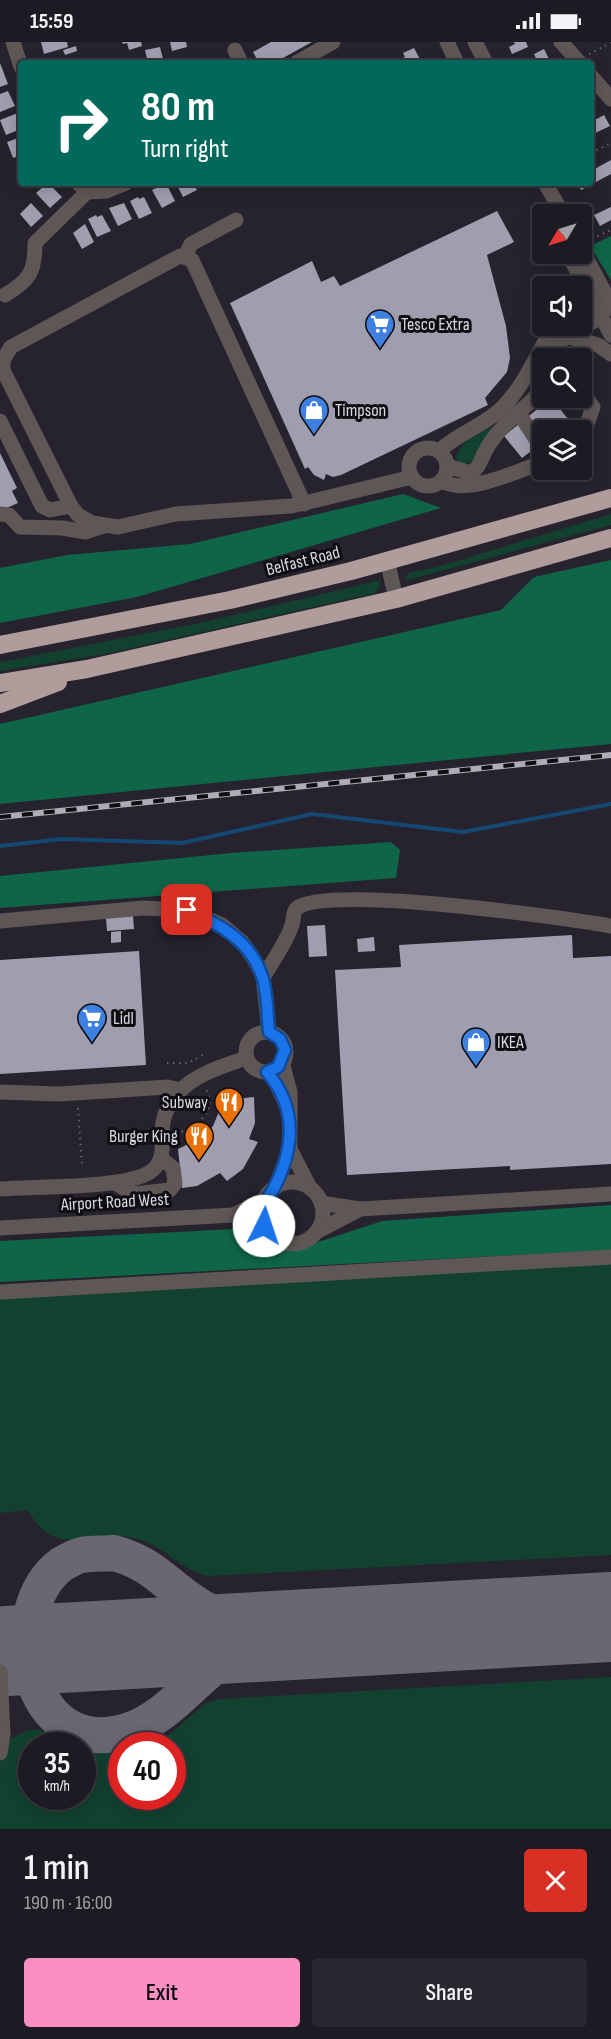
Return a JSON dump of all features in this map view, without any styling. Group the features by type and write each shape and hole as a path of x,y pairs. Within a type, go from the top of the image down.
{"highway":[{"path":"592,503 611,488"},
{"name":"Belfast Road","path":"0,645 230,600 387,560 611,498"},
{"path":"0,683 87,669 396,599 611,538"},
{"path":"0,704 87,669"}],"street":[{"path":"13,42 19,60"},
{"path":"301,60 333,42"},
{"path":"447,42 456,60"},
{"path":"475,42 484,60"},
{"path":"561,42 576,60"},
{"path":"594,79 611,99"},
{"path":"5,295 25,283 35,263 35,243 82,187 106,191 118,186"},
{"path":"545,186 549,204"},
{"path":"546,186 557,204"},
{"path":"236,220 191,244 185,256 170,261 10,347 2,365 71,506 78,515 104,526 118,527 176,514 304,504 412,477"},
{"path":"185,256 192,260 202,280 304,504"},
{"path":"575,264 600,303"},
{"path":"587,264 611,334"},
{"path":"549,348 569,337 600,303"},
{"path":"569,337 598,345 611,354"},
{"path":"439,451 453,438 501,410 518,388 532,362"},
{"path":"447,466 471,473 480,466 486,450 504,425 532,398"},
{"path":"588,420 592,406"},
{"path":"518,412 532,433"},
{"path":"0,422 42,506 50,510 71,506"},
{"path":"442,481 447,466 445,458 439,451 424,448 414,454 409,465 412,477 426,486 442,481 450,486 468,486 532,466"},
{"path":"4,514 20,527 62,528 86,532 104,526"},
{"path":"387,560 396,599"},
{"path":"263,977 292,924 294,911 300,906 323,902 388,900 524,912 611,926"},
{"path":"0,921 143,908 187,910 222,925 242,942 263,977 269,1032"},
{"path":"267,1072 282,1062 285,1056 284,1044 269,1032 256,1035 251,1039 247,1044 246,1058 254,1068 267,1072 276,1083 288,1110"},
{"path":"0,1189 115,1183 138,1178 152,1171 162,1159 164,1119 181,1090 198,1077 246,1058"},
{"path":"282,1062 290,1092 288,1110 290,1149 275,1188 264,1200 262,1217 269,1233 284,1243 303,1242 318,1231 360,1209"},
{"path":"0,1092 78,1093 168,1087 181,1090"},
{"path":"290,1149 310,1188 321,1203 323,1213 318,1231"},
{"path":"115,1183 134,1194 170,1190 175,1183 173,1168 162,1159"},
{"path":"275,1188 291,1183 310,1188"},
{"path":"321,1203 360,1209 611,1194"},
{"name":"Airport Road West","path":"0,1228 233,1215 264,1200"},
{"name":"Airport Road West","path":"233,1215 269,1233"},
{"path":"0,1292 611,1257"},
{"path":"0,1672 2,1734 0,1753"}],"path":[{"path":"581,60 611,43"},
{"path":"594,152 611,143"},
{"path":"601,235 611,230"},
{"path":"167,1063 188,1063 202,1054"},
{"path":"172,1135 190,1128 206,1115 210,1104 205,1087"},
{"path":"78,1093 82,1166"},
{"path":"131,1139 154,1137"}],"green space":[{"path":"611,236 611,280 592,249 592,245"},
{"path":"493,426 478,456 468,463 461,464 456,459 461,447"},
{"path":"403,494 441,508 137,597 0,623 0,568 67,555 190,544"},
{"path":"611,514 611,525 404,581 408,573 437,567"},
{"path":"611,560 611,744 0,804 0,724 501,610 534,577"},
{"path":"381,580 376,593 105,654 0,671 0,662 200,623"},
{"path":"391,842 400,850 396,878 0,908 0,876 231,853"},
{"path":"611,1205 611,1250 0,1282 0,1241 235,1229 277,1245 297,1249 382,1221"},
{"path":"611,1261 611,1555 209,1576 184,1566 144,1541 128,1537 65,1539 52,1536 39,1526 28,1510 0,1513 0,1297"},
{"path":"611,1677 611,1829 0,1829 0,1763 10,1740 18,1736 18,1810 96,1810 96,1749 108,1751 108,1810 186,1810 186,1732 172,1732 206,1703 220,1699"},
{"path":"29,1730 46,1732 25,1732"}],"building":[{"path":"41,42 67,42 68,47 44,54"},
{"path":"122,42 141,42 142,46 129,50 127,43"},
{"path":"170,42 186,42 187,47 172,51"},
{"path":"271,42 312,42 279,60 257,60 253,52"},
{"path":"514,42 526,42 528,47 512,54 509,47 515,44"},
{"path":"76,46 77,51 65,55 63,50"},
{"path":"160,47 163,60 147,60 145,50"},
{"path":"414,48 420,60 399,60 405,57 403,53"},
{"path":"544,49 550,60 537,60 534,54"},
{"path":"0,63 8,84 0,87"},
{"path":"8,91 15,106 0,112 0,94"},
{"path":"18,113 18,130 6,135 0,120"},
{"path":"604,115 610,126 594,134 594,120"},
{"path":"18,138 18,156 13,158 7,142"},
{"path":"611,160 611,174 594,183 594,169"},
{"path":"44,186 51,186 62,197 50,208 36,193"},
{"path":"160,186 168,186 175,201 162,208 152,190"},
{"path":"178,186 195,186 197,190 183,197"},
{"path":"138,197 139,199 144,197 152,213 139,219 130,201"},
{"path":"31,203 43,216 31,227 20,214"},
{"path":"124,203 132,219 118,226 109,208"},
{"path":"611,207 611,220 600,226 594,215"},
{"name":"Tesco Extra","path":"497,211 514,242 487,255 506,326 510,358 507,372 485,398 488,405 341,475 333,477 326,474 324,480 314,475 308,467 305,469 230,303 312,261 321,282 334,276 340,286"},
{"path":"96,215 97,217 102,215 111,231 97,237 88,219"},
{"path":"85,224 94,242 82,249 73,233"},
{"path":"539,408 559,408 569,420 532,420 532,450 522,458 504,436"},
{"path":"0,453 17,488 12,491 18,503 0,511"},
{"path":"133,916 134,929 107,931 106,918"},
{"path":"325,925 327,956 309,957 307,926"},
{"path":"121,931 121,942 111,943 111,932"},
{"name":"IKEA","path":"572,935 573,958 611,956 611,1164 510,1170 510,1166 347,1175 335,970 401,967 399,945"},
{"path":"374,937 375,951 358,952 357,939"},
{"path":"139,951 146,1065 0,1074 0,960"},
{"path":"254,1097 255,1123 249,1139 258,1142 243,1169 227,1181 220,1173 197,1186 182,1188 178,1149 203,1137 213,1126 218,1114 218,1101"}],"waterway":[{"path":"0,846 61,839 182,843 312,814 463,832 611,804"}],"taxiway":[{"path":"114,1553 148,1568 193,1602 212,1613 270,1636 227,1656 165,1710 140,1726 127,1731 92,1735 65,1724 45,1704 33,1676 28,1645 32,1613 43,1585 62,1564 74,1557 114,1553"}],"runway":[{"path":"7,1651 611,1617"}],"railway":[{"path":"0,817 611,755"}],"place":[{"name":"Tesco Extra","path":"380,350"},
{"name":"Timpson","path":"314,436"},
{"name":"Lidl","path":"92,1044"},
{"name":"IKEA","path":"476,1068"},
{"name":"Subway","path":"229,1128"},
{"name":"Burger King","path":"199,1162"}],"route":[{"path":"187,910 222,925 242,942 263,977 269,1032 284,1044 285,1056 282,1062 273,1071 267,1072 276,1083 288,1110 290,1149 275,1188 264,1200 262,1217 264,1226"}]}
